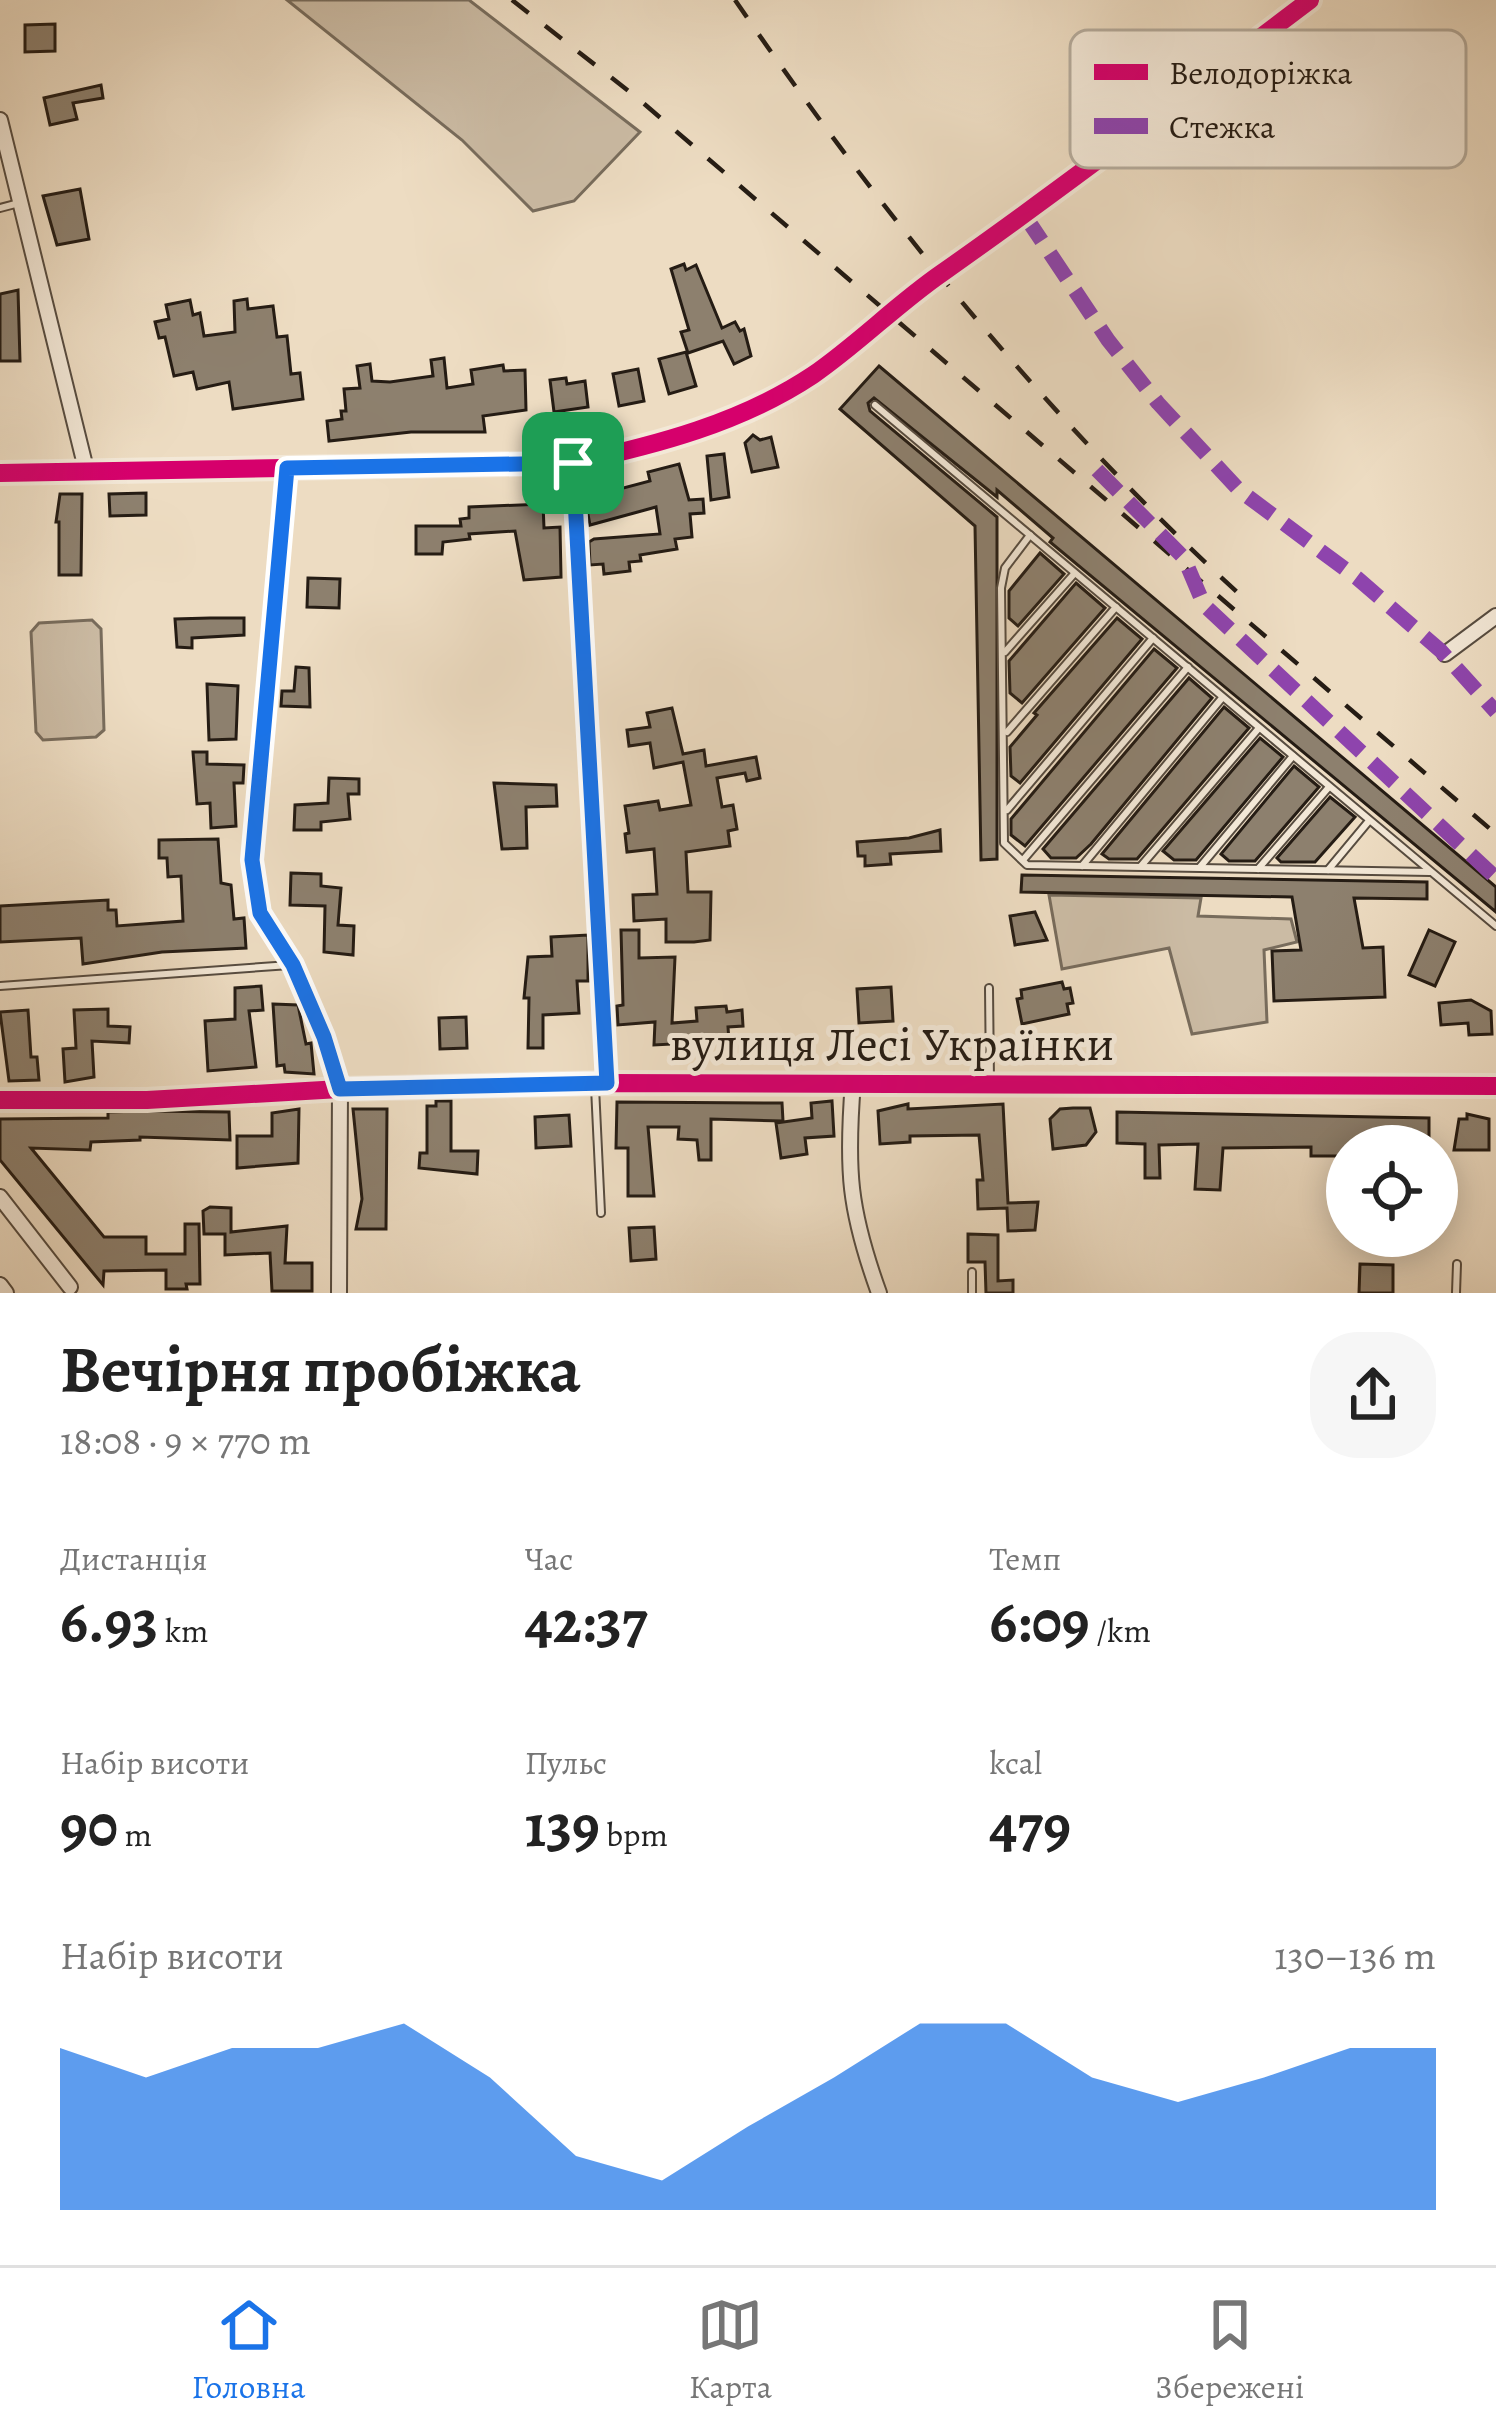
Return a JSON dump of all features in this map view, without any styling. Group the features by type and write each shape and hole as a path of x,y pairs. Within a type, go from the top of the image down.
{"street":[{"path":"1270,30 1310,0"},
{"path":"0,119 87,473"},
{"path":"0,473 573,463 641,448 721,423 811,376 937,276 1088,168"},
{"path":"573,463 601,1083"},
{"path":"287,468 252,860 260,913 293,965 340,1089 339,1293"},
{"path":"1445,654 1496,616"},
{"path":"853,1082 846,1162 857,1233 878,1293"},
{"name":"вулиця Лесі Українки","path":"0,1100 147,1100 340,1089 601,1083 1496,1086"},
{"path":"0,1197 70,1287"},
{"path":"0,1285 6,1293"}],"lane":[{"path":"0,208 19,202"},
{"path":"874,405 1496,926"},
{"path":"1030,535 1005,568 1001,588 1004,842 1027,865 1430,872"},
{"path":"1005,652 1076,573"},
{"path":"1005,735 1116,607"},
{"path":"1004,813 1153,638"},
{"path":"1023,860 1187,668"},
{"path":"1082,866 1223,698"},
{"path":"1141,866 1259,728"},
{"path":"1200,867 1293,757"},
{"path":"1258,868 1329,787"},
{"path":"1328,870 1369,821"},
{"path":"0,986 293,965"},
{"path":"989,988 990,1081"},
{"path":"601,1083 601,1213"},
{"path":"1456,1293 1457,1264"},
{"path":"972,1272 972,1293"}],"shaded area":[{"path":"287,0 469,0 640,132 574,201 533,211 462,140"},
{"path":"92,620 101,629 104,730 96,737 43,740 36,732 31,632 39,623"},
{"path":"1049,895 1201,898 1198,916 1291,919 1297,942 1264,950 1267,1022 1192,1034 1169,948 1062,969"}],"building":[{"path":"55,24 55,51 25,52 25,25"},
{"path":"101,85 103,98 73,103 77,119 50,125 44,98"},
{"path":"80,189 89,239 57,245 43,196"},
{"path":"684,264 686,270 696,265 722,328 735,322 740,331 744,329 751,356 734,364 723,341 688,353 681,332 689,330 671,269"},
{"path":"18,290 20,361 0,361 0,294"},
{"path":"247,299 248,309 273,306 277,337 287,336 291,374 300,373 303,399 233,409 229,382 197,389 193,372 174,376 165,337 159,338 155,322 169,319 166,305 190,300 193,315 200,313 204,336 235,332 234,301"},
{"path":"686,352 696,386 669,394 659,359"},
{"path":"444,358 447,388 473,384 471,370 503,365 504,371 525,370 526,410 483,416 485,432 411,432 329,441 327,421 342,419 341,411 346,411 344,389 360,388 357,366 370,364 372,381 390,382 433,376 431,360"},
{"path":"879,366 1496,887 1496,912 1050,542 1053,538 997,490 997,497 874,398 868,403 870,411 997,517 997,859 981,860 975,526 840,409"},
{"path":"638,369 644,401 619,406 613,374"},
{"path":"566,378 567,384 585,381 588,407 554,412 550,380"},
{"path":"753,435 760,440 771,437 778,467 752,472 745,443"},
{"path":"724,454 729,497 711,500 707,456"},
{"path":"679,464 689,500 703,499 704,513 690,514 692,537 675,539 677,549 640,555 641,561 629,562 630,571 604,574 603,564 590,565 589,542 594,539 660,534 656,507 590,525 587,509 610,502 608,492 650,481 648,472"},
{"path":"146,493 146,515 110,516 109,494"},
{"path":"60,494 82,494 81,575 59,575 56,522"},
{"path":"543,504 544,528 560,527 561,577 524,580 515,531 469,534 470,539 443,542 442,554 416,554 416,526 461,526 460,519 469,518 469,507"},
{"path":"1040,553 1064,574 1018,626 1009,618 1009,591"},
{"path":"308,578 340,579 339,608 307,607"},
{"path":"1076,583 1105,608 1022,703 1010,693 1009,661"},
{"path":"244,618 244,635 192,638 192,648 177,647 175,619"},
{"path":"1117,618 1142,639 1020,783 1011,776 1010,747"},
{"path":"1154,649 1177,668 1025,846 1011,835 1011,819"},
{"path":"296,667 309,668 310,707 281,706 282,691 294,691"},
{"path":"1189,678 1212,698 1091,844 1076,858 1051,858 1043,849"},
{"path":"207,684 238,686 236,739 209,740"},
{"path":"1224,707 1249,728 1137,859 1109,859 1102,854"},
{"path":"672,708 683,754 704,750 706,766 756,757 760,778 747,781 745,773 717,778 722,807 733,805 737,829 728,831 730,846 686,852 688,892 711,892 710,940 666,942 666,919 634,921 633,895 657,894 654,849 627,852 625,806 658,801 660,810 691,805 683,762 654,768 650,743 629,746 627,730 650,727 647,713"},
{"path":"1260,738 1283,757 1196,860 1174,860 1163,851"},
{"path":"193,752 207,752 207,764 244,765 243,783 234,783 236,826 211,828 210,803 197,804"},
{"path":"1294,766 1319,787 1255,861 1229,861 1221,854"},
{"path":"329,778 359,779 359,794 348,794 350,819 321,822 321,830 294,830 295,805 328,803"},
{"path":"494,783 556,785 557,806 526,807 527,848 502,849"},
{"path":"1330,797 1355,817 1315,862 1281,862 1277,858"},
{"path":"940,830 941,851 890,854 891,864 865,866 865,856 858,856 857,842"},
{"path":"218,839 221,883 231,885 234,919 244,918 246,948 162,952 83,964 81,938 0,942 0,906 108,900 108,910 116,910 117,926 183,921 181,876 168,877 167,858 159,858 159,840"},
{"path":"291,873 321,874 321,886 341,888 338,925 354,926 353,955 324,952 325,906 290,905"},
{"path":"1022,875 1427,882 1427,899 1354,898 1363,948 1383,947 1385,997 1274,1001 1272,951 1301,950 1292,897 1021,892"},
{"path":"1035,912 1047,940 1015,945 1010,916"},
{"path":"621,930 639,930 639,958 675,957 672,1023 697,1021 696,1008 726,1006 727,1012 742,1010 743,1026 728,1027 729,1041 654,1045 655,1022 618,1025 617,1006 623,1005"},
{"path":"1429,930 1455,942 1435,986 1409,975"},
{"path":"588,935 588,981 577,981 579,1013 543,1015 543,1048 528,1048 529,998 524,998 528,957 552,956 551,937"},
{"path":"1062,982 1064,989 1070,988 1069,1014 1022,1024 1017,999 1022,998 1021,990"},
{"path":"261,986 263,1010 249,1011 256,1067 208,1071 205,1021 235,1019 235,988"},
{"path":"891,987 893,1021 859,1023 857,989"},
{"path":"1471,1000 1491,1011 1492,1034 1469,1035 1468,1023 1441,1025 1439,1003"},
{"path":"273,1004 298,1005 306,1044 311,1043 314,1074 285,1072 284,1065 277,1066"},
{"path":"108,1009 108,1026 130,1027 129,1043 92,1041 94,1077 65,1082 63,1049 76,1048 74,1010"},
{"path":"28,1010 31,1057 37,1057 39,1080 9,1081 0,1012"},
{"path":"466,1017 467,1048 440,1049 439,1018"},
{"path":"436,1101 451,1101 451,1151 478,1151 477,1174 419,1168 420,1153 427,1153 427,1106 436,1106"},
{"path":"832,1101 834,1136 805,1138 807,1154 781,1158 776,1123 812,1118 811,1103"},
{"path":"617,1102 782,1103 783,1121 711,1119 711,1160 699,1160 697,1140 678,1139 679,1127 648,1127 654,1196 628,1196 628,1148 616,1148"},
{"path":"908,1104 908,1109 1003,1104 1008,1203 1038,1202 1035,1230 1008,1231 1007,1208 978,1209 977,1180 983,1180 979,1135 910,1136 910,1142 880,1144 878,1111"},
{"path":"1090,1108 1096,1132 1086,1145 1053,1149 1050,1119 1060,1109"},
{"path":"299,1109 298,1163 237,1168 237,1136 272,1136 272,1113"},
{"path":"353,1109 387,1109 386,1229 356,1229 362,1199"},
{"path":"108,1112 229,1112 230,1140 140,1137 91,1142 90,1150 31,1148 104,1237 146,1237 146,1254 185,1254 185,1224 199,1224 200,1284 186,1284 187,1289 166,1289 166,1270 104,1271 103,1285 0,1160 0,1119 108,1118"},
{"path":"1117,1112 1429,1118 1429,1125 1326,1125 1326,1156 1311,1156 1311,1147 1223,1148 1220,1190 1195,1189 1198,1144 1159,1145 1160,1178 1145,1178 1145,1144 1117,1143"},
{"path":"1467,1114 1489,1119 1489,1150 1458,1150 1459,1119 1467,1119"},
{"path":"569,1115 571,1146 536,1148 535,1117"},
{"path":"231,1208 231,1232 287,1226 285,1263 312,1263 312,1291 272,1291 270,1253 225,1255 225,1234 204,1234 203,1211"},
{"path":"654,1227 656,1259 631,1261 629,1228"},
{"path":"968,1234 998,1235 998,1281 1013,1280 1013,1293 986,1293 985,1262 968,1262"},
{"path":"1360,1264 1393,1265 1393,1293 1359,1293"}],"railway":[{"path":"512,0 635,96 1496,834"},
{"path":"735,0 849,159 969,311 1098,455 1237,592"}],"marked path":[{"path":"1025,216 1108,340 1158,403 1239,490 1357,578 1441,651 1496,712"},
{"path":"1097,470 1184,558 1204,605 1496,878"}],"cycle path":[{"path":"1270,30 1310,0"},
{"path":"0,473 573,463 635,448 727,419 813,375 925,285 1086,168"},
{"path":"0,1100 147,1100 340,1089 607,1083 1496,1086"}],"route":[{"path":"573,463 607,1083 340,1089 293,965 260,913 252,860 287,468 573,463"}]}
